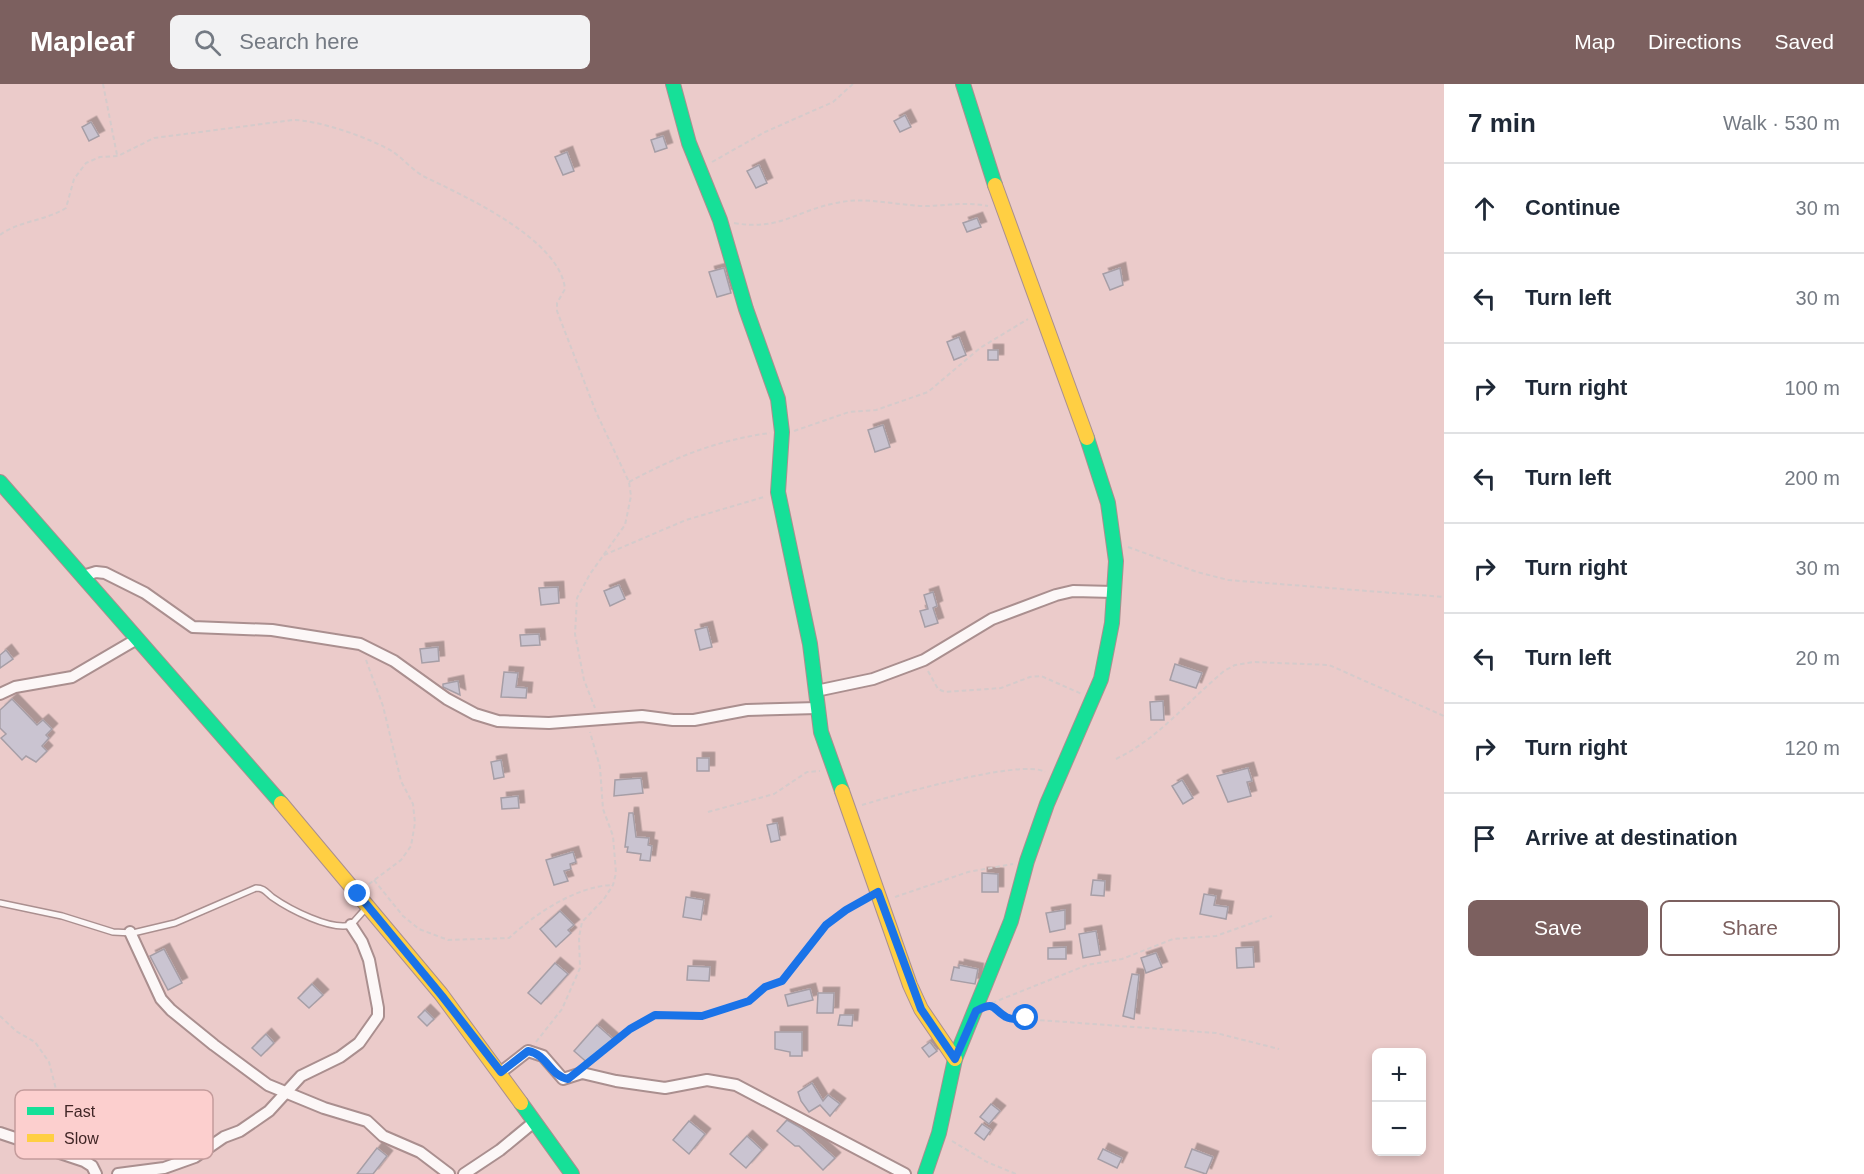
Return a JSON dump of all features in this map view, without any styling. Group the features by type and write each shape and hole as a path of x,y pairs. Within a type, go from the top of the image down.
{"street":[{"path":"673,84 698,167 720,220 746,309 778,399 782,436 778,492 810,644 817,708 834,775 921,1009 955,1059"},
{"path":"925,1174 939,1133 955,1059 1000,952 1027,861 1053,787 1101,679 1112,622 1116,561 1108,503 1094,456 1002,209 963,84"},
{"path":"0,482 368,906 501,1072 572,1174"},
{"path":"82,576 96,572 105,573 145,593 193,627 272,630 360,644 394,661 447,699 475,714 498,721 525,724 642,716 694,720 747,710 817,708"},
{"path":"816,691 873,679 924,660 992,619 1056,595 1073,591 1114,592"},
{"path":"0,694 15,687 72,677 137,639"},
{"path":"213,1144 256,1121 269,1111 301,1076 340,1058 359,1043 378,1016 369,960 362,942 351,925"},
{"path":"130,932 157,991 171,1010 268,1085 367,1121 383,1136 420,1152 449,1174"},
{"path":"501,1072 528,1051 543,1056 563,1078 578,1074 665,1088 707,1080 736,1085 905,1174"},
{"path":"464,1174 500,1150 534,1122"},
{"path":"0,1133 15,1138"},
{"path":"76,1159 92,1166 96,1173 116,1174 183,1163 189,1159"}],"lane":[{"path":"0,903 62,916 113,932 130,932 175,923 256,888 262,888 280,901 331,926 351,925 368,906"}],"path":[{"path":"104,84 118,156"},
{"path":"698,167 720,160 765,132 832,102 854,84"},
{"path":"0,235 7,230 41,221 66,208 78,170 86,163 100,158 118,156 154,138 178,133 306,120 390,150 424,177 477,201 529,239 561,275 565,289 557,303 557,311 596,412 629,482 630,502 625,525 577,598 575,634 584,680 600,720"},
{"path":"720,220 759,226 771,225 817,208 854,200 928,206 977,204 1002,209"},
{"path":"629,482 654,468 718,442 782,436 814,422 861,410 876,410 928,392 980,348 1040,312"},
{"path":"603,556 686,520 778,492"},
{"path":"1112,540 1197,572 1228,580 1444,597"},
{"path":"358,894 401,860 411,846 415,823 413,804 401,781 394,758 383,706 360,644"},
{"path":"924,660 933,684 945,692 1001,688 1030,677 1041,676 1082,694 1090,705"},
{"path":"1116,759 1137,749 1160,732 1224,671 1235,665 1253,662 1329,665 1444,716"},
{"path":"528,1051 562,1009 580,968 579,937 582,922 613,885 616,873 613,836 603,809 600,767 593,736 584,720"},
{"path":"848,809 901,793 1025,767 1044,771 1053,787"},
{"path":"708,812 774,794 807,772 821,771 834,775"},
{"path":"578,1074 630,1029 655,1015 702,1016 749,1001 765,987 782,981 826,925 846,910 879,896 895,897 968,872 1027,861"},
{"path":"374,880 412,924 454,940 509,938 526,922 577,891 596,885 613,885"},
{"path":"1272,916 1216,936 1173,939 1122,959 1087,965 988,1005 996,1006 1011,1018 1216,1033 1279,1049"},
{"path":"0,1016 16,1031 35,1042 49,1062 57,1090"},
{"path":"939,1133 987,1162 1016,1174"}],"building":[{"path":"905,115 911,127 900,132 894,121"},
{"path":"91,122 99,136 89,141 82,127"},
{"path":"663,136 667,148 655,152 651,140"},
{"path":"567,152 574,171 563,175 555,157"},
{"path":"759,165 767,183 756,188 747,171"},
{"path":"977,218 981,227 967,232 963,223"},
{"path":"724,268 731,293 717,297 709,272"},
{"path":"1120,268 1123,285 1110,290 1103,274"},
{"path":"959,337 966,355 954,360 947,342"},
{"path":"988,350 998,350 998,360 988,360"},
{"path":"883,425 890,447 875,452 868,430"},
{"path":"619,585 625,599 610,606 604,591"},
{"path":"558,587 559,603 541,605 539,588"},
{"path":"933,592 937,606 933,608 938,623 925,627 920,611 928,609 924,595"},
{"path":"707,627 712,647 700,650 695,630"},
{"path":"539,634 540,645 521,646 520,635"},
{"path":"438,647 439,661 422,663 420,649"},
{"path":"6,650 13,659 0,668 0,655"},
{"path":"1175,664 1202,673 1196,688 1170,680"},
{"path":"504,672 518,673 516,687 527,688 526,698 501,697"},
{"path":"458,681 460,695 443,687 443,684"},
{"path":"12,699 37,725 43,720 52,729 46,735 49,738 42,746 47,751 36,762 26,756 22,760 1,738 6,734 0,728 0,710"},
{"path":"1163,701 1164,720 1151,720 1150,702"},
{"path":"697,758 709,758 709,771 697,771"},
{"path":"501,760 504,777 494,779 491,762"},
{"path":"1248,768 1252,781 1247,782 1251,796 1228,802 1217,776"},
{"path":"641,778 643,793 614,796 615,780"},
{"path":"1182,780 1193,798 1183,804 1172,786"},
{"path":"518,796 519,808 502,809 501,798"},
{"path":"629,813 633,813 636,837 649,838 648,845 652,846 650,861 640,860 641,854 627,852 628,847 625,847"},
{"path":"777,823 780,840 771,842 767,825"},
{"path":"573,852 576,862 570,864 571,869 564,871 568,881 554,885 546,860"},
{"path":"982,873 998,874 998,892 982,892"},
{"path":"1093,880 1105,881 1104,896 1091,895"},
{"path":"1204,894 1216,896 1214,905 1228,907 1226,919 1200,914"},
{"path":"686,897 704,900 701,920 683,917"},
{"path":"1065,910 1065,929 1050,932 1046,913"},
{"path":"560,911 574,925 568,930 571,933 556,947 540,929"},
{"path":"1096,931 1100,955 1083,958 1079,934"},
{"path":"1066,947 1066,959 1048,959 1048,948"},
{"path":"1253,947 1254,967 1237,968 1236,948"},
{"path":"164,949 182,983 168,990 150,956"},
{"path":"1156,953 1162,967 1146,973 1141,958"},
{"path":"555,963 568,974 541,1004 528,993"},
{"path":"959,965 978,969 975,984 951,980 954,967 959,968"},
{"path":"688,966 710,967 709,981 687,980"},
{"path":"1132,974 1139,975 1134,1019 1123,1016"},
{"path":"312,984 323,995 309,1008 298,998"},
{"path":"810,989 813,1000 788,1006 785,995"},
{"path":"818,993 834,993 833,1013 817,1013"},
{"path":"425,1010 434,1019 427,1026 418,1017"},
{"path":"840,1015 853,1015 852,1026 838,1025"},
{"path":"597,1025 613,1039 590,1065 574,1051"},
{"path":"775,1032 802,1032 802,1056 790,1056 790,1052 775,1049"},
{"path":"266,1034 274,1043 261,1056 252,1048"},
{"path":"930,1042 937,1051 929,1057 922,1048"},
{"path":"812,1083 823,1101 828,1095 840,1104 830,1116 820,1105 809,1112 801,1101 798,1092"},
{"path":"991,1104 1000,1111 989,1124 980,1117"},
{"path":"787,1120 801,1128 835,1158 823,1170 799,1146 795,1146 777,1131"},
{"path":"689,1121 705,1134 689,1154 673,1140"},
{"path":"982,1124 991,1130 984,1140 975,1133"},
{"path":"747,1136 762,1150 746,1168 730,1154"},
{"path":"377,1148 387,1156 373,1174 357,1174"},
{"path":"1103,1149 1122,1158 1117,1168 1098,1159"},
{"path":"1192,1149 1213,1157 1206,1174 1185,1167"}],"traffic: fast":[{"path":"673,84 689,143 720,220 746,309 778,399 782,432 778,492 810,644 821,732 842,791"},
{"path":"963,84 995,185"},
{"path":"925,1174 939,1133 955,1059 1011,921 1027,861 1047,804 1101,679 1112,623 1116,561 1108,503 1087,438"},
{"path":"0,482 281,803"},
{"path":"521,1103 572,1174"}],"traffic: slow":[{"path":"995,185 1087,438"},
{"path":"842,791 910,985 921,1009 955,1059"},
{"path":"281,803 441,994 521,1103"}],"route":[{"path":"358,894 501,1072 528,1051 543,1056 560,1077 568,1079 578,1074 630,1029 655,1015 702,1016 749,1001 765,987 782,981 826,925 846,910 878,892 910,985 921,1009 955,1059 976,1011 988,1005 996,1006 1007,1017 1026,1018"}]}
